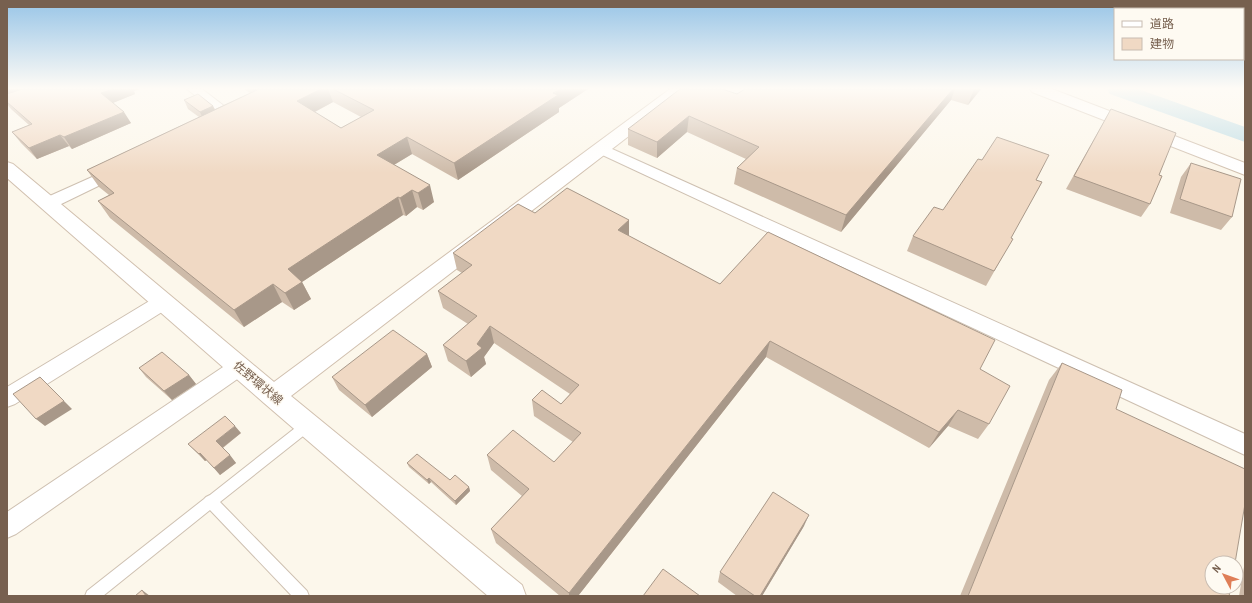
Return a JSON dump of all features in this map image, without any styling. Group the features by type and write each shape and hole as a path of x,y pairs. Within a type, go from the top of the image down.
{"street":[{"path":"216,122 226,117"},
{"path":"273,396 643,117"},
{"path":"1111,117 1245,169"},
{"path":"601,149 1245,445"},
{"path":"48,203 132,163"},
{"name":"佐野環状線","path":"7,168 273,396 511,596"},
{"path":"7,398 163,302"},
{"path":"7,526 239,367"}],"lane":[{"path":"92,596 210,501 308,425"},
{"path":"210,501 302,596"}],"building":[{"path":"24,117 112,117 64,137 60,135 29,148 12,132 32,124"},
{"path":"199,117 323,117 341,128 361,117 524,117 454,163 407,137 377,155 430,185 418,193 412,190 400,198 398,197 288,269 302,282 285,293 273,284 234,310 98,201 114,193 87,170"},
{"path":"643,117 688,117 657,142 628,129"},
{"path":"692,117 929,117 846,215 737,168 759,147"},
{"path":"1107,117 1133,117 1176,133 1159,175 1162,176 1150,204 1074,176"},
{"path":"997,137 1049,155 1036,180 1042,182 1011,238 1013,239 994,271 913,236 934,207 943,210 978,159 982,160"},
{"path":"1191,163 1241,179 1232,217 1180,199"},
{"path":"567,188 629,220 618,230 720,284 768,232 995,340 980,369 1010,386 989,424 958,410 939,432 770,341 569,593 491,529 529,489 487,455 513,430 554,462 581,433 532,400 542,390 561,404 579,385 490,326 477,344 482,348 466,361 443,345 477,316 438,291 472,265 453,253 518,204 535,213"},
{"path":"393,330 427,354 365,405 332,377"},
{"path":"162,352 189,375 164,391 139,368"},
{"path":"1062,363 1122,390 1116,409 1245,469 1245,504 1236,555 1204,555 1204,595 1229,596 968,596"},
{"path":"40,377 64,401 36,419 13,394"},
{"path":"225,416 235,426 216,441 230,455 214,468 200,453 199,454 188,444"},
{"path":"417,454 450,480 455,475 469,487 455,501 429,478 427,480 407,463"},
{"path":"773,492 809,515 760,596 755,596 720,572"},
{"path":"663,569 700,596 643,596"},
{"path":"142,590 146,596 135,596"}],"waterway":[{"path":"1196,117 1245,135"}]}
